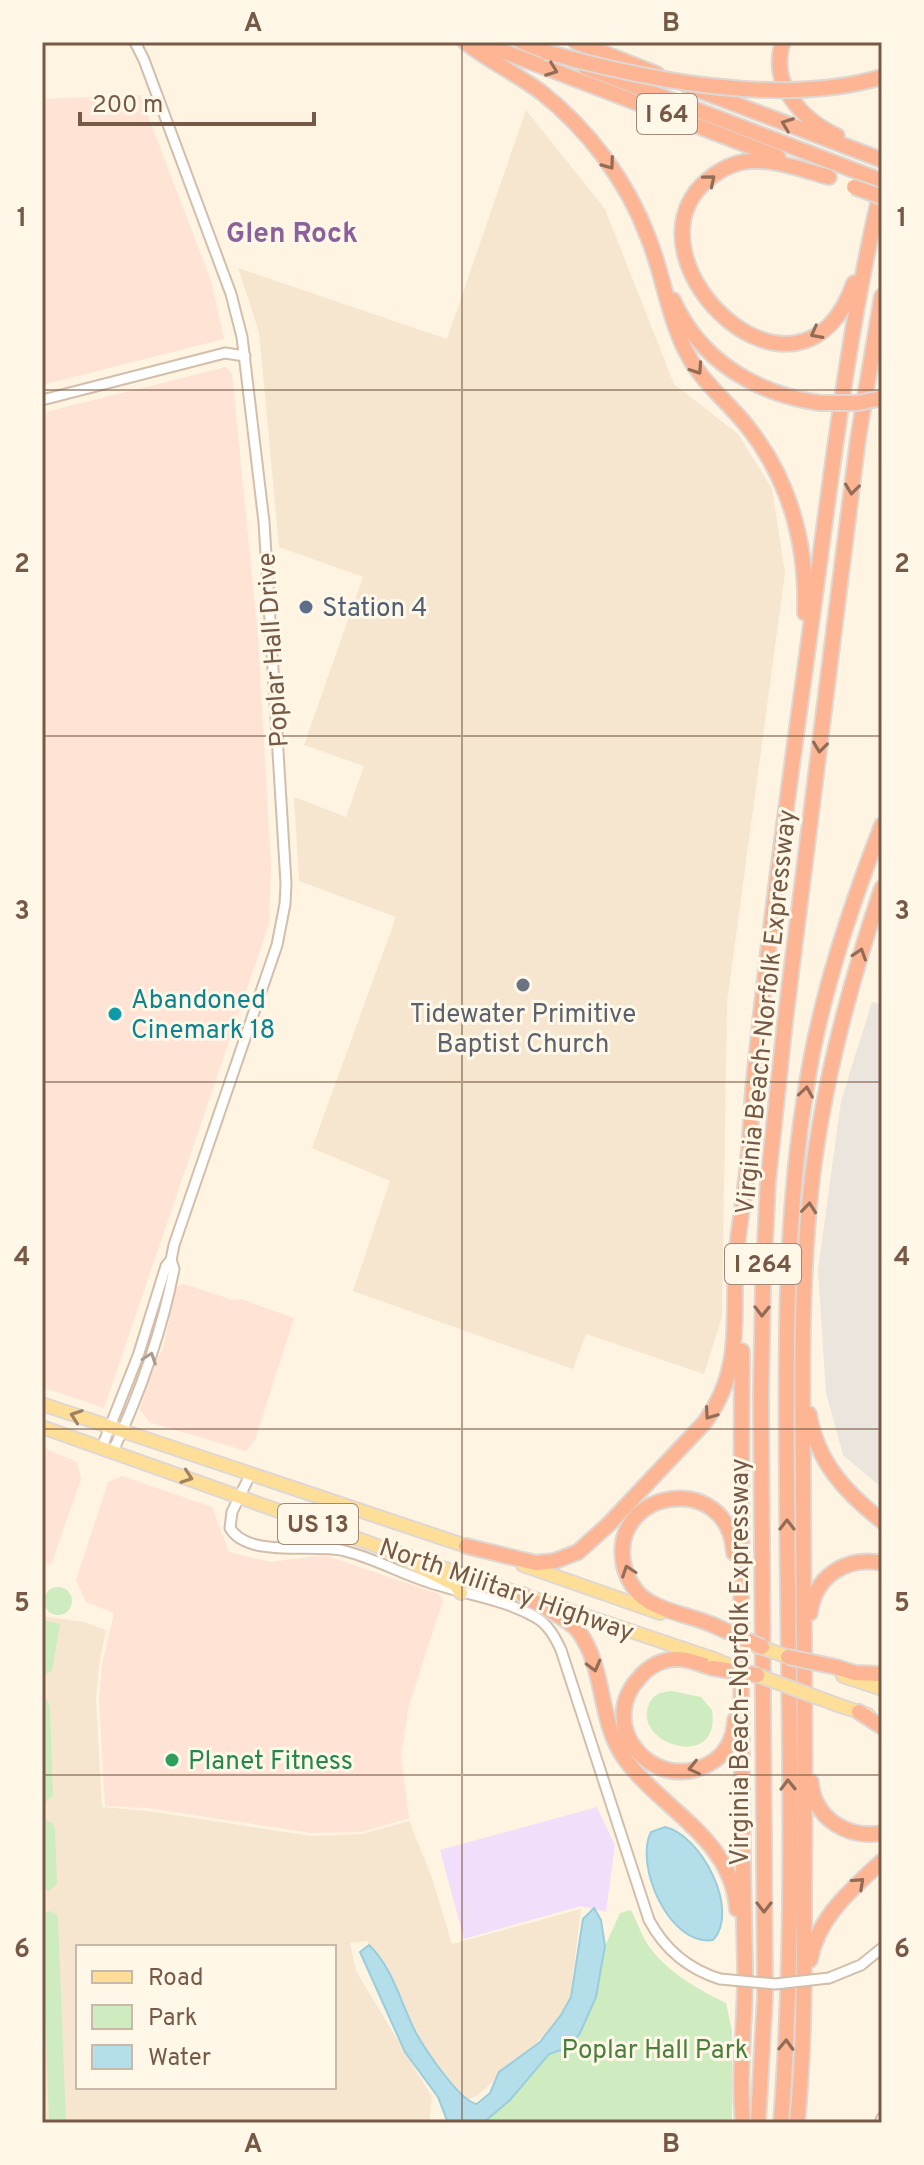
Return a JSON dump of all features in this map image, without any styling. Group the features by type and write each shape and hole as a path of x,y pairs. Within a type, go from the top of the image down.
{"highway":[{"path":"465,42 540,91 576,124 600,152 636,210 660,271 687,325 723,364 767,390 820,403 858,403 882,398"},
{"name":"I 64","path":"479,42 882,197"},
{"path":"466,1546 536,1563 555,1561 578,1552 609,1524 705,1422 724,1391 733,1362 736,1345 736,1258 767,962 842,389 882,184 858,171 522,42"},
{"name":"I 64","path":"576,42 882,160"},
{"path":"783,42 779,73 788,95 811,119 827,131 850,141 863,153"},
{"path":"546,52 595,66 661,79 774,90 834,88 882,77"},
{"path":"829,177 750,161 723,169 697,192 683,227 685,252 699,289 719,314 750,337 767,342 789,343 821,331 844,308 874,218"},
{"path":"660,271 677,332 690,360 763,447 790,501 803,564 803,678"},
{"name":"Virginia Beach-Norfolk Expressway","path":"758,2123 765,1996 761,1394 768,1181 783,1037 858,439 882,296"},
{"name":"Virginia Beach-Norfolk Expressway","path":"781,2123 788,1965 786,1352 790,1224 803,1110 824,1003 849,916 882,825"},
{"path":"803,2028 802,1342 808,1218 823,1105 848,994 882,888"},
{"path":"743,2123 745,1968 741,1617 744,1202"},
{"path":"802,1342 809,1416 818,1446 837,1481 882,1521"},
{"path":"741,1617 733,1546 725,1521 700,1502 677,1498 659,1501 635,1518 626,1536 623,1561 630,1582 649,1602 762,1647"},
{"path":"804,1681 810,1610 817,1587 829,1574 846,1565 869,1561 882,1563"},
{"path":"523,1595 578,1630 590,1654 618,1748 634,1770 700,1832 720,1858 736,1899 745,1968"},
{"path":"741,1656 734,1728 732,1739 722,1754 705,1766 685,1771 663,1769 647,1761 633,1747 624,1723 625,1703 632,1685 649,1668 666,1661 686,1660 713,1664 757,1675"},
{"path":"788,1657 837,1670 882,1674"},
{"path":"859,1712 882,1727"},
{"path":"804,1730 812,1791 822,1811 834,1824 851,1833 882,1833"},
{"path":"797,2123 810,1958 820,1931 835,1907 882,1861"}],"main road":[{"name":"North Military Highway","path":"42,1404 713,1628"},
{"name":"North Military Highway","path":"42,1427 713,1664"},
{"path":"389,1550 432,1576 455,1585 461,1593"},
{"path":"762,1647 788,1657"},
{"path":"837,1670 882,1689"},
{"path":"757,1675 882,1720"}],"street":[{"name":"Poplar Hall Drive","path":"108,1449 159,1332 174,1269 171,1260 174,1245 277,945 285,904 267,565 245,356 231,294 135,42"},
{"path":"42,400 225,353 245,356"},
{"path":"251,1473 232,1512 230,1528 245,1541 268,1547 347,1551 534,1616 548,1628 555,1637 649,1920 672,1952 698,1971 720,1979 775,1984 829,1978 861,1965 882,1948"}],"shaded area":[{"path":"140,95 211,281 224,339 42,385 42,99"},
{"path":"526,110 605,209 674,384 738,434 772,489 785,573 727,1003 722,1317 704,1374 586,1334 573,1369 353,1291 390,1181 312,1148 396,917 299,881 294,797 346,817 364,766 304,745 363,577 279,547 259,332 238,268 447,339"},
{"path":"226,367 232,374 258,636 271,867 269,924 104,1408 42,1387 42,413"},
{"path":"872,1002 882,1005 882,1488 843,1455 826,1393 818,1270 841,1101"},
{"path":"179,1285 232,1300 241,1299 294,1318 255,1440 246,1451 149,1422 140,1410 149,1375 163,1348 175,1292"},
{"path":"42,1447 77,1462 81,1479 51,1565 42,1562"},
{"path":"122,1476 212,1507 229,1552 270,1562 324,1555 439,1594 443,1601 409,1705 401,1756 409,1818 362,1832 312,1833 146,1808 105,1806 99,1698 102,1664 114,1613 86,1602 76,1580 108,1482"},
{"path":"42,1616 84,1622 106,1630 96,1699 102,1807 149,1811 311,1836 362,1834 409,1821 432,1878 452,1944 581,1909 568,2014 478,2095 459,2104 371,1964 368,1941 350,1943 356,1971 432,2097 429,2123 42,2123"},
{"path":"597,1807 615,1845 606,1912 581,1906 464,1939 440,1850"}],"green space":[{"path":"58,1587 68,1591 72,1601 68,1611 58,1615 48,1611 44,1601 48,1591"},
{"path":"43,1620 60,1624 52,1671 42,1675"},
{"path":"672,1691 701,1697 712,1710 711,1730 703,1742 691,1746 676,1745 652,1730 647,1717 650,1702 659,1694"},
{"path":"42,1699 48,1701 50,1707 53,1796 44,1803 42,1802"},
{"path":"42,1821 53,1823 55,1828 57,1884 49,1891 42,1888"},
{"name":"Poplar Hall Park","path":"631,1910 646,1941 673,1972 726,2003 732,2031 732,2123 482,2123 510,2100 549,2054 570,2047 580,2034 596,1997 605,1946 620,1913"},
{"path":"50,1911 58,1919 66,2123 49,2123 42,1915"}],"water":[{"path":"665,1827 691,1843 713,1875 722,1911 720,1927 713,1940 697,1939 682,1931 659,1901 647,1863 647,1846 651,1832"},
{"path":"594,1908 601,1920 605,1946 596,1997 580,2033 570,2047 549,2054 510,2100 483,2123 448,2123 438,2097 405,2052 360,1952 369,1945 377,1954 427,2051 453,2085 477,2104 490,2093 499,2072 540,2042 561,2015 571,1997 583,1919"}],"place":[{"name":"Station 4","path":"306,607"},
{"name":"Tidewater Primitive Baptist Church","path":"523,985"},
{"name":"Abandoned Cinemark 18","path":"115,1014"},
{"name":"Planet Fitness","path":"172,1760"}],"district":[{"name":"Glen Rock","path":"292,232"}]}
